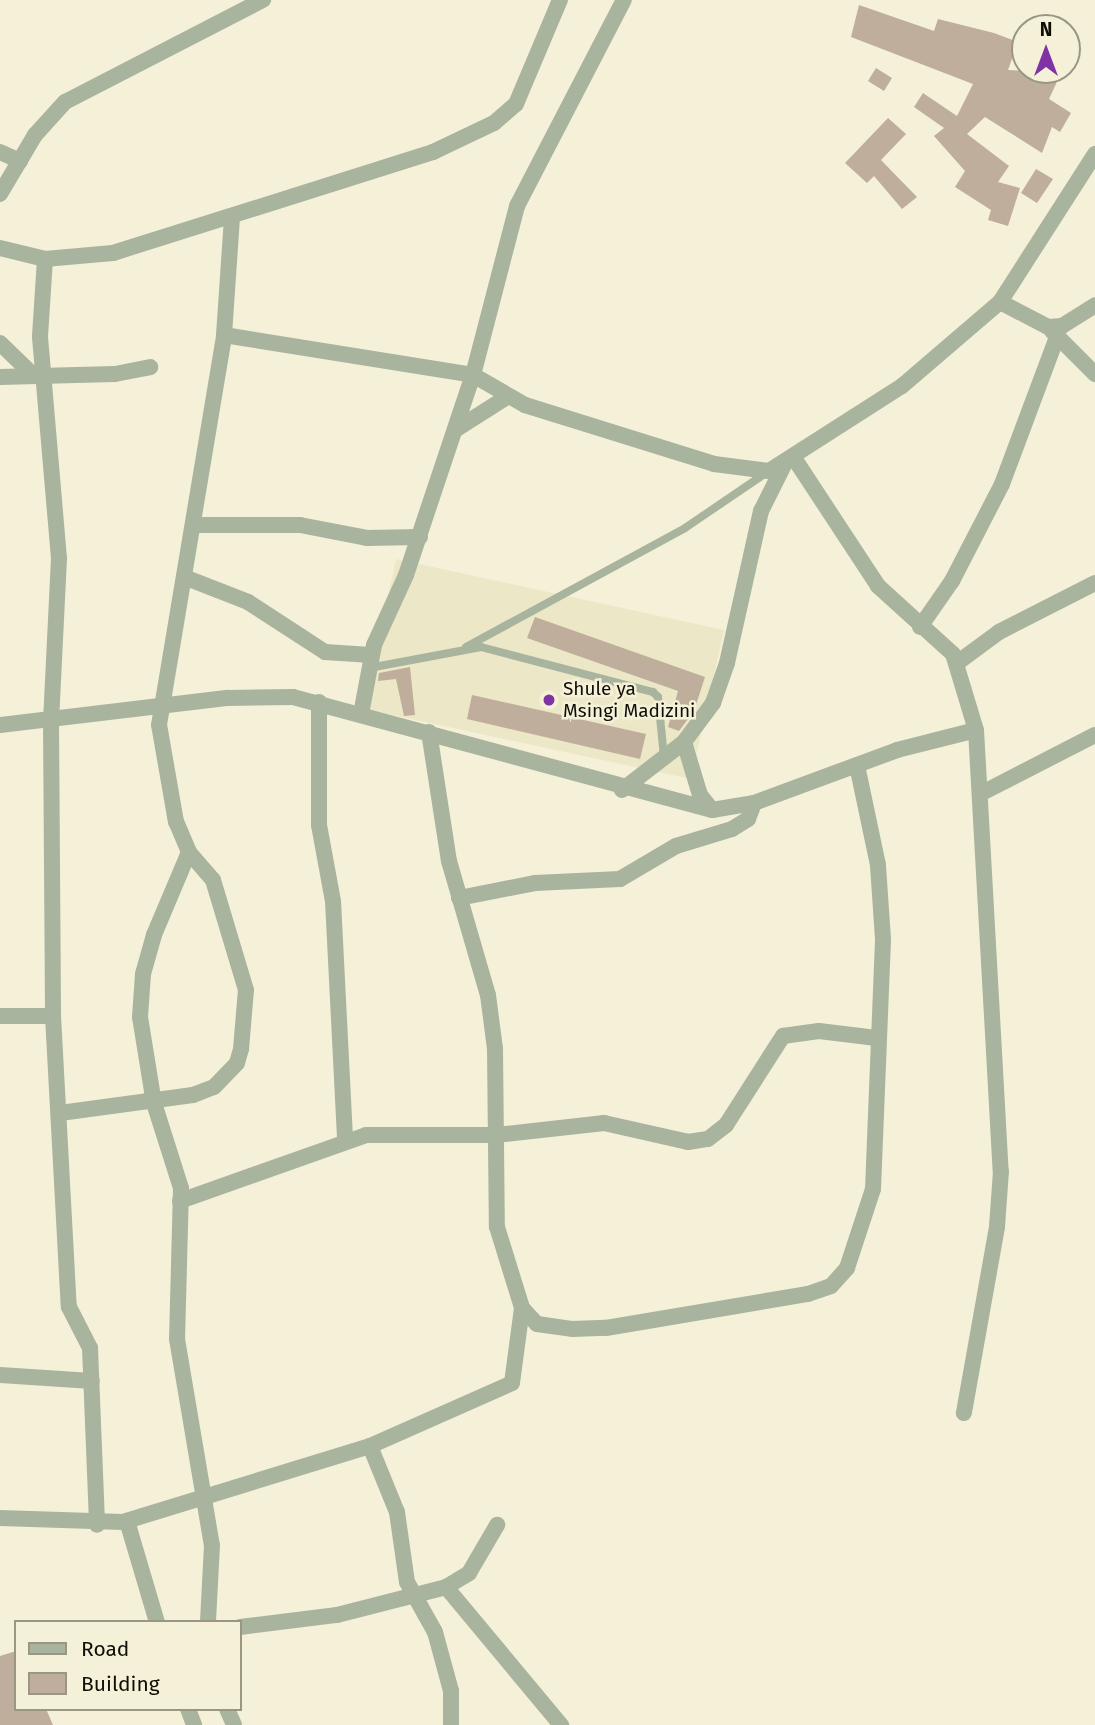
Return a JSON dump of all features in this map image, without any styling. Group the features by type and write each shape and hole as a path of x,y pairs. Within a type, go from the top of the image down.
{"street":[{"path":"0,194 20,161 65,102 263,0"},
{"path":"0,248 45,259 113,253 433,152 502,118 520,100 561,0"},
{"path":"361,714 370,662 419,537 473,375 517,206 624,0"},
{"path":"0,152 20,161"},
{"path":"224,335 473,375 507,397 713,464 769,471 902,386 1000,302 1095,154"},
{"path":"60,1113 154,1103 214,1087 237,1063 247,1021 246,990 226,917 213,880 189,852 176,822 159,737 224,335 232,217"},
{"path":"45,259 38,374 58,558 51,723 53,1016 69,1307 90,1348 97,1525"},
{"path":"1000,302 1052,332 1095,374"},
{"path":"920,627 952,581 1002,484 1052,332 1095,305"},
{"path":"0,343 38,374"},
{"path":"0,377 115,374 150,368"},
{"path":"455,430 507,397"},
{"path":"789,460 850,549 901,612 957,663 976,730 982,793 1001,1171 998,1227 964,1413"},
{"path":"622,790 684,742 700,725 720,683 761,511 789,460"},
{"path":"193,525 300,525 368,538 419,537"},
{"path":"184,578 248,602 325,652 370,662"},
{"path":"957,663 999,632 1095,583"},
{"path":"0,725 51,723 165,705 272,696 319,702 622,790 712,810 754,803 857,765 976,730"},
{"path":"319,702 319,825 333,901 345,1141"},
{"path":"429,732 459,898 488,995 496,1135 496,1227 522,1308 537,1324 606,1328 831,1286 863,1234 873,1189 881,905 857,765"},
{"path":"982,793 1095,735"},
{"path":"684,742 700,795 712,810"},
{"path":"459,898 535,883 620,879 676,846 732,829 748,819 754,803"},
{"path":"189,852 143,974 140,1017 154,1103 178,1169 180,1201 177,1339 212,1545 208,1620"},
{"path":"0,1016 53,1016"},
{"path":"180,1201 345,1141 394,1133 496,1135 604,1123 688,1142 708,1139 726,1125 783,1036 819,1031 877,1038"},
{"path":"0,1518 97,1525 128,1521 370,1446 512,1383 522,1308"},
{"path":"0,1375 92,1381"},
{"path":"370,1446 397,1512 407,1582 418,1597 435,1632 451,1691 452,1725"},
{"path":"128,1521 156,1620"},
{"path":"242,1627 268,1627 418,1597 446,1587 468,1573 497,1525"},
{"path":"446,1587 561,1725"}],"lane":[{"path":"465,647 685,528 769,471"},
{"path":"370,662 465,647 502,650 653,692 659,698 664,757"}],"shaded area":[{"path":"396,559 724,630 691,779 364,709"}],"building":[{"path":"859,5 934,31 938,19 1011,39 1011,62 1008,70 1011,70 1011,84 1056,84 1049,99 1071,113 1060,132 1052,127 1042,153 985,117 967,134 1009,166 998,182 1020,188 1008,226 988,220 991,210 955,187 965,171 934,136 944,128 914,107 923,93 957,116 973,84 851,37"},
{"path":"876,68 892,78 884,91 868,81"},
{"path":"888,118 906,134 881,160 917,197 902,209 874,176 867,183 845,163"},
{"path":"1036,169 1053,179 1037,203 1021,193"},
{"path":"535,617 705,677 694,711 679,731 668,727 678,691 527,638"},
{"path":"410,667 415,715 404,716 396,679 378,681 379,673"},
{"path":"472,695 646,734 640,759 467,719"},
{"path":"14,1652 14,1711 47,1711 53,1725 0,1725 0,1656"}],"place":[{"name":"Shule ya Msingi Madizini","path":"549,700"}]}
